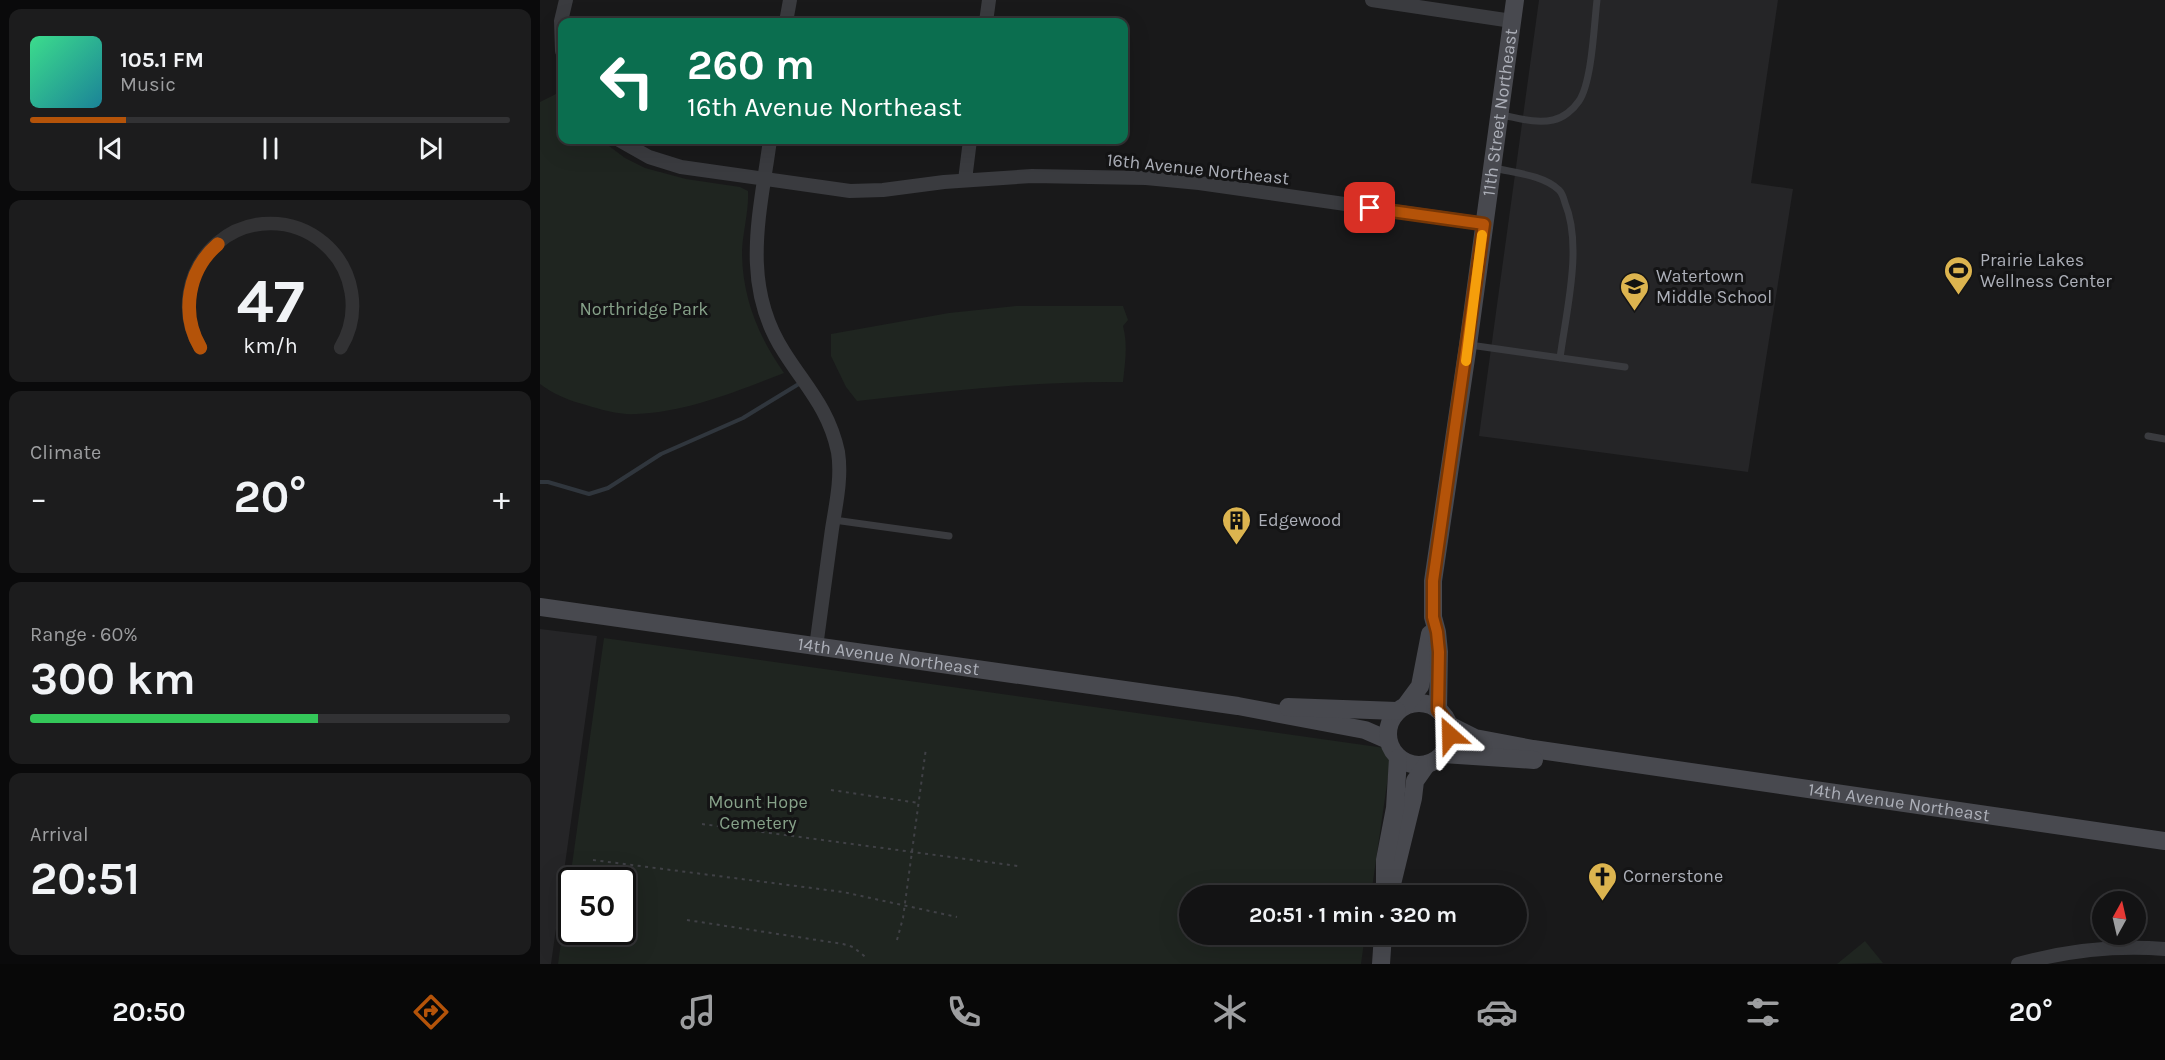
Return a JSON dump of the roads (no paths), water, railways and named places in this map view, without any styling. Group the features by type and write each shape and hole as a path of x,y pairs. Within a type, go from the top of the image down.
{"main road":[{"name":"11th Street Northeast","path":"1402,708 1420,686 1433,617 1433,581 1440,525 1468,345 1515,0"},
{"name":"14th Avenue Northeast","path":"540,607 1238,706 1365,730 1388,740"},
{"name":"11th Street Northeast","path":"1433,617 1439,652 1438,710"},
{"path":"1423,703 1438,710 1449,725 1448,745 1443,753 1436,760 1427,764 1407,763 1398,758 1388,740 1391,720 1402,708 1423,703"},
{"name":"14th Avenue Northeast","path":"1238,706 1402,708"},
{"name":"14th Avenue Northeast","path":"1449,725 1475,738 1533,749 2165,841"},
{"name":"14th Avenue Northeast","path":"1443,753 1549,761 1631,763"},
{"path":"1385,885 1385,860 1395,808 1398,758"},
{"path":"1392,885 1415,781 1427,764"},
{"path":"1381,964 1382,945"}],"street":[{"path":"562,18 566,0"},
{"path":"787,18 790,0"},
{"path":"987,18 989,0"},
{"path":"1372,0 1512,21"},
{"name":"16th Avenue Northeast","path":"625,144 663,163 765,179 866,191 965,180 1069,176 1168,180 1484,224"},
{"path":"769,144 756,244 758,287 775,336 783,352 817,398 831,429 838,455 839,469 834,520 816,647"},
{"path":"965,180 970,144"},
{"path":"2018,964 2046,957 2097,950 2165,949"}],"lane":[{"path":"1499,115 1539,122 1555,120 1570,112 1580,100 1586,84 1597,0"},
{"path":"1492,168 1536,177 1560,191 1571,218 1574,242 1573,261 1560,358"},
{"path":"1468,345 1625,367"},
{"path":"2148,436 2165,439"},
{"path":"834,520 950,536"}],"waterway":[{"path":"540,482 548,482 589,494 608,488 661,454 743,418 802,382"}],"place":[{"name":"Prairie Lakes Wellness Center","path":"1959,296"},
{"name":"Watertown Middle School","path":"1635,312"},
{"name":"Edgewood","path":"1237,546"},
{"name":"Cornerstone","path":"1602,902"}],"park label":[{"name":"Northridge Park","path":"644,309"},
{"name":"Mount Hope Cemetery","path":"758,812"}]}
